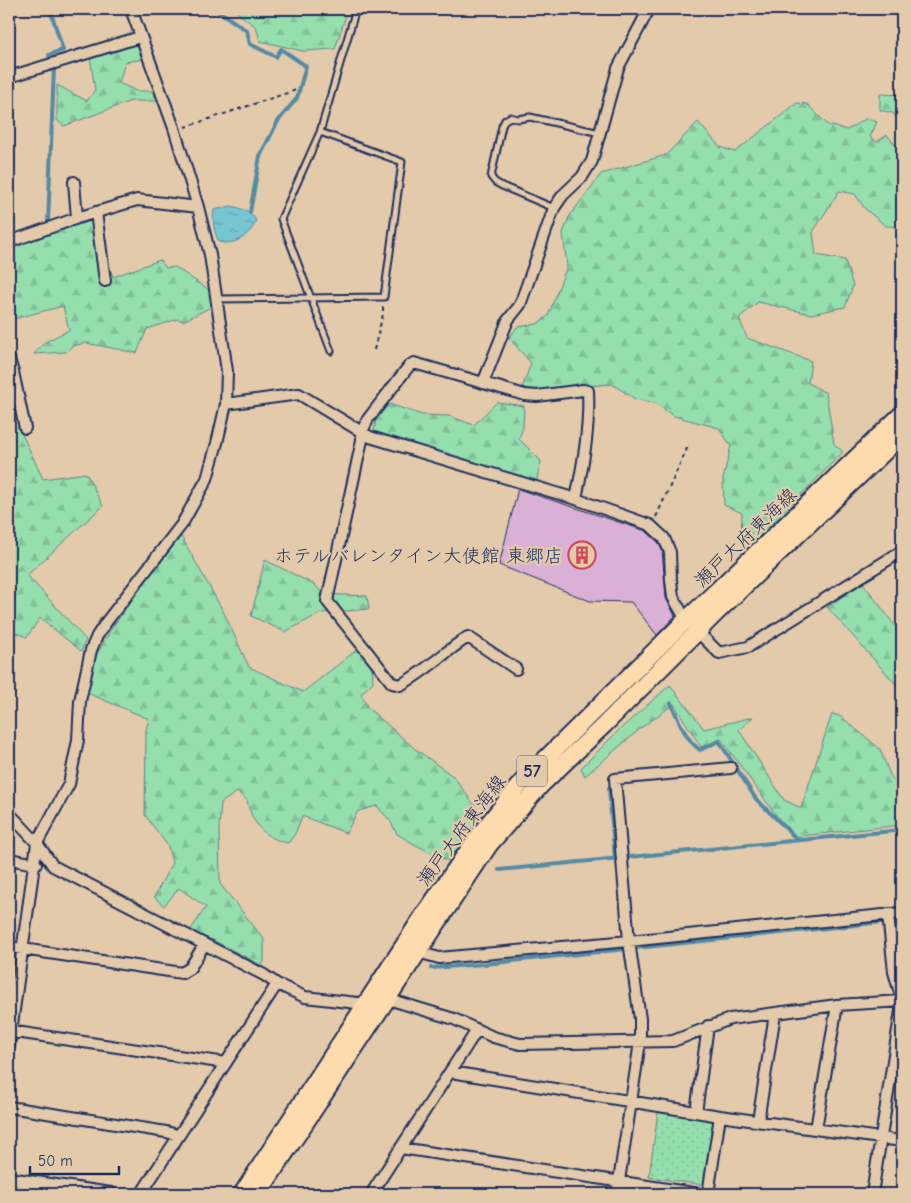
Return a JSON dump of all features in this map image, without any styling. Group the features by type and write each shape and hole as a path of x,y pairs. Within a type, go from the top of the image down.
{"main road":[{"name":"瀬戸大府東海線","path":"258,1194 489,845 541,785 604,725 691,626 902,414"},
{"name":"瀬戸大府東海線","path":"242,1194 421,920 474,843 521,783 902,435"}],"street":[{"path":"9,1046 38,843 69,784 78,740 80,701 91,650 97,636 107,621 182,524 207,479 226,404 227,371 210,255 198,207 174,130 140,37 132,9"},
{"path":"483,383 508,320 520,304 554,208 562,195 582,177 592,161 618,68 649,9"},
{"path":"9,77 140,37"},
{"path":"74,182 77,218"},
{"path":"9,242 77,218 137,200 198,207"},
{"path":"96,212 105,281"},
{"path":"9,360 25,428"},
{"path":"516,669 468,637 410,680 400,685 392,683 327,601 362,440 362,432 376,407 409,366 414,363 526,395 537,396 582,390 588,391 589,407 585,444 576,499"},
{"path":"226,404 299,394 370,437 576,499 651,526 664,538 670,552 673,597 691,626 719,653 748,647 902,551"},
{"path":"617,1194 640,1042 640,1019 630,941 614,779 731,768"},
{"path":"9,813 38,843 54,866 264,975 277,984 306,997 366,1004"},
{"path":"9,859 36,864"},
{"path":"418,952 439,958 630,941 902,912"},
{"path":"872,1194 881,1138 898,1060 902,1002 894,972 888,914"},
{"path":"9,947 182,973 190,968 204,945"},
{"path":"140,1194 277,984"},
{"path":"388,999 454,1019 492,1037 520,1044 674,1041 708,1026 730,1019 837,1005 902,1002"},
{"path":"816,1128 837,1005"},
{"path":"758,1121 775,1014"},
{"path":"696,1112 708,1026"},
{"path":"371,1194 477,1030"},
{"path":"10,1031 226,1063"},
{"path":"451,1072 720,1116 902,1141"},
{"path":"9,1107 178,1135"},
{"path":"708,1194 720,1116"},
{"path":"401,1148 700,1194"},
{"path":"9,1179 111,1194"}],"lane":[{"path":"331,351 281,219 320,132 356,9"},
{"path":"554,208 502,186 491,177 502,126 510,117 530,117 600,133"},
{"path":"217,299 384,297 402,162 320,132"}],"path":[{"path":"174,130 296,90"},
{"path":"374,350 383,314 384,297"},
{"path":"651,526 689,444"}],"green space":[{"path":"233,9 348,9 335,49 303,51 260,41 256,27"},
{"path":"137,43 144,59 125,62 119,83 136,91 152,91 158,101 131,101 64,126 57,120 57,85 87,101 95,90 90,57"},
{"path":"880,94 902,95 902,124 893,113 880,110"},
{"path":"797,103 807,104 828,125 847,130 867,118 877,122 870,137 877,142 887,135 902,153 902,227 886,226 865,209 855,194 839,191 813,232 816,255 845,260 853,286 845,307 811,314 758,302 739,318 747,338 811,361 808,383 826,393 834,444 843,452 746,550 741,541 742,513 724,505 723,479 731,446 719,428 674,416 655,403 635,399 612,384 538,390 522,388 531,363 509,338 517,327 537,324 548,316 567,266 563,233 569,217 601,174 666,155 698,122 720,147 735,152"},
{"path":"94,220 113,277 160,260 166,268 175,267 212,292 213,306 183,321 178,319 147,329 137,353 86,343 72,346 66,352 34,354 45,342 69,330 63,306 9,320 9,247"},
{"path":"9,387 20,430 43,479 86,473 103,506 27,575 86,640 81,651 40,618 27,637 9,630"},
{"path":"497,402 524,406 523,427 519,439 541,461 536,483 374,431 376,420 389,404 422,415 449,416 474,425"},
{"path":"181,536 223,611 249,667 303,692 358,649 372,663 373,682 361,694 368,708 414,748 454,777 482,816 448,861 397,834 391,822 377,806 358,811 346,833 302,816 295,834 288,843 280,841 272,838 260,829 252,816 247,800 237,792 221,803 219,828 220,884 264,939 264,962 261,965 215,941 190,931 206,907 179,888 164,906 154,897 172,863 168,846 145,815 146,730 149,719 87,693 93,661 110,631"},
{"path":"265,560 315,585 323,594 367,596 369,609 321,613 285,632 251,616"},
{"path":"863,583 902,635 902,691 827,607"},
{"path":"670,685 704,729 753,717 739,730 784,800 801,808 832,714 840,716 880,749 890,775 902,791 902,825 792,837 721,739 701,747 674,704 641,728 585,776 581,768 618,731"},
{"path":"658,1112 714,1121 704,1185 649,1177"}],"water":[{"path":"231,206 250,213 256,222 250,232 241,239 231,243 219,242 214,226 214,210"}],"building":[{"name":"ホテルバレンタイン大使館 東郷店","path":"518,489 646,531 658,542 662,550 666,598 675,616 657,635 631,602 590,601 499,565"}],"waterway":[{"path":"48,223 54,67 49,55 63,50 50,9"},
{"path":"216,9 247,31 250,44 276,57 281,49 306,66 297,98 278,121 260,156 250,212"},
{"path":"671,703 682,728 690,740 700,750 719,741 756,799 798,840"},
{"path":"609,788 615,859"},
{"path":"499,870 902,830"},
{"path":"431,968 902,920"}],"place":[{"name":"ホテルバレンタイン大使館 東郷店","path":"582,555"}]}
